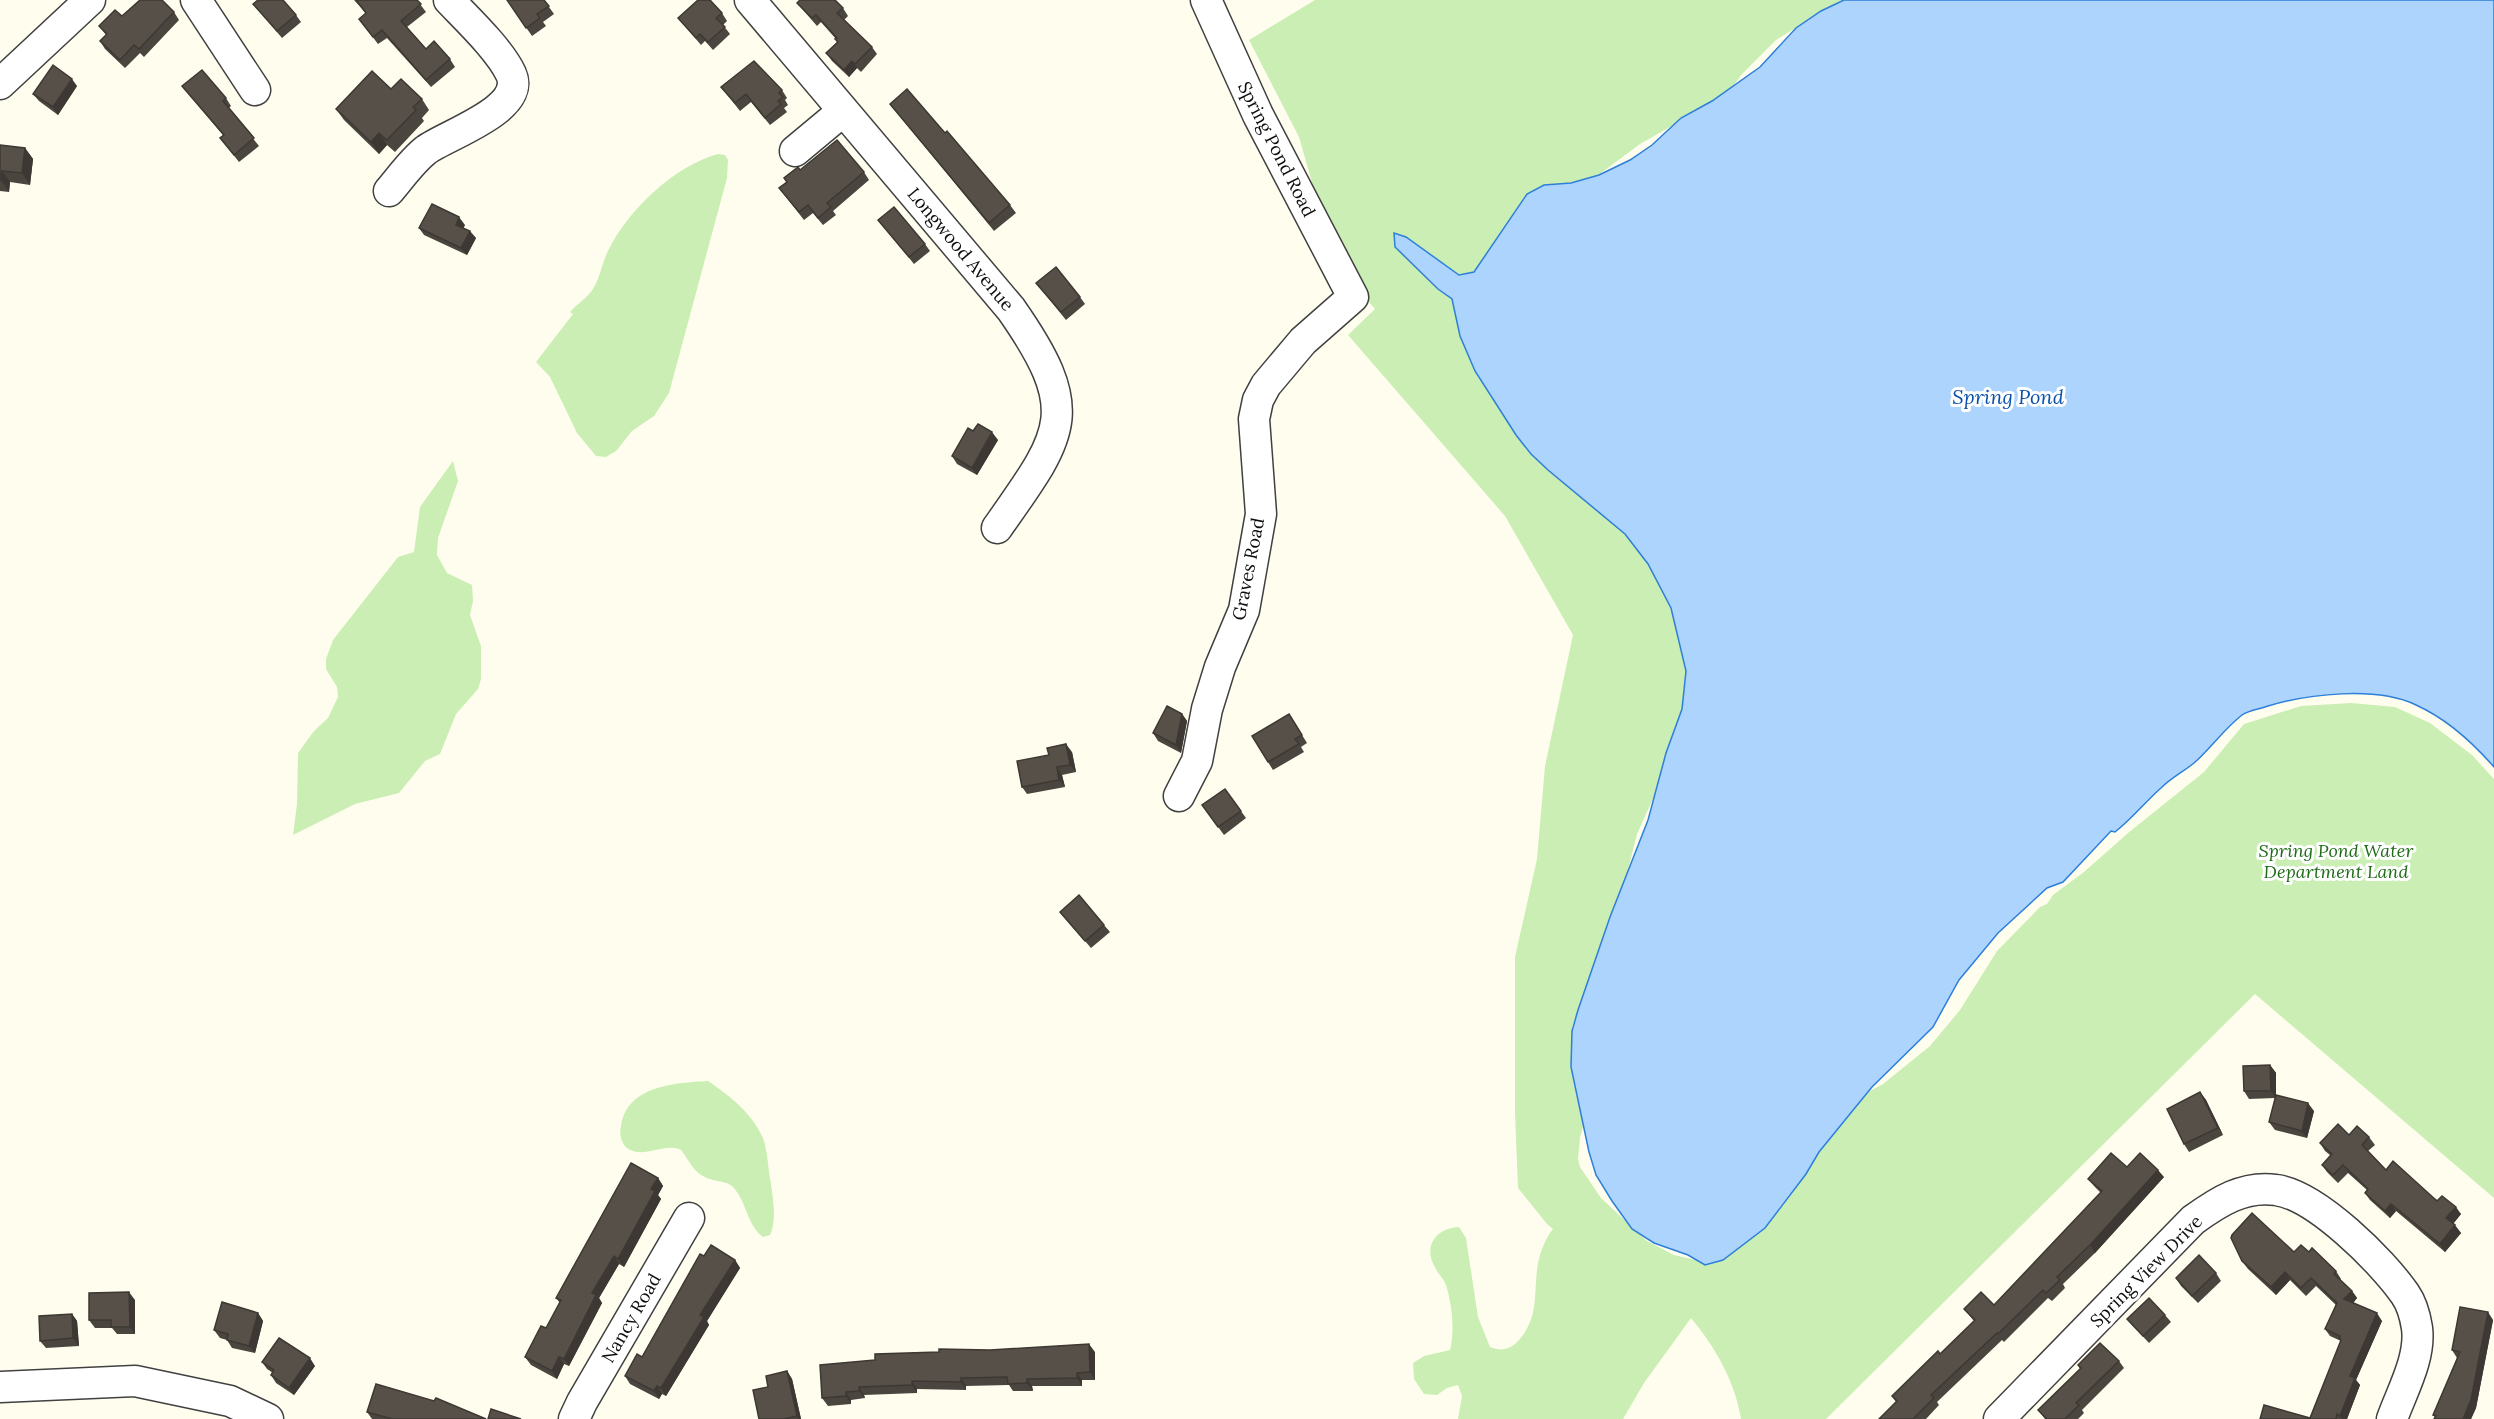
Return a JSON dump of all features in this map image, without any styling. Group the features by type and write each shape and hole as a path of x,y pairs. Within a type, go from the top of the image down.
{"street":[{"path":"0,84 90,0"},
{"path":"196,0 255,90"},
{"path":"389,191 425,151 500,108 512,92 512,76 502,61 449,0"},
{"name":"Longwood Avenue","path":"750,0 1011,309 1036,345 1056,394 1058,416 1055,436 1042,461 997,528"},
{"name":"Spring Pond Road","path":"1206,0 1258,115 1353,297"},
{"path":"795,151 843,111"},
{"name":"Graves Road","path":"1179,796 1197,761 1207,709 1220,667 1244,610 1261,514 1254,419 1258,400 1266,385 1304,341 1353,297"},
{"name":"Spring View Drive","path":"1999,1419 2193,1220 2216,1204 2238,1193 2256,1189 2277,1190 2296,1196 2325,1213 2384,1268 2406,1294 2413,1309 2417,1331 2416,1348 2413,1364 2392,1419"},
{"name":"Nancy Road","path":"574,1419 689,1218"},
{"path":"0,1387 135,1381 230,1401 267,1419"}],"green space":[{"name":"Spring Pond Water Department Land","path":"1315,0 1852,0 1821,18 1802,24 1776,40 1743,73 1726,95 1640,144 1593,179 1676,573 1689,689 1671,759 1637,834 1623,889 1612,912 1604,941 1572,1027 1572,1044 1586,1117 1580,1137 1578,1159 1580,1167 1601,1198 1647,1241 1674,1255 1700,1261 1812,1156 1864,1094 1883,1084 1930,1046 1960,1010 1997,951 2040,907 2047,904 2053,895 2204,772 2244,724 2301,706 2351,703 2395,707 2430,723 2472,755 2494,779 2494,1198 2255,994 1826,1419 1741,1419 1734,1391 1723,1365 1691,1318 1644,1383 1623,1419 1458,1419 1462,1396 1458,1385 1447,1388 1437,1395 1424,1394 1414,1379 1413,1363 1424,1356 1450,1350 1453,1326 1446,1285 1430,1254 1433,1240 1443,1231 1459,1227 1466,1238 1478,1317 1490,1347 1502,1349 1516,1343 1530,1322 1538,1263 1553,1229 1518,1188 1515,1112 1515,957 1537,859 1545,766 1573,635 1505,516 1348,335 1375,309 1335,263 1299,137 1249,40"},
{"path":"718,154 725,155 728,160 727,178 669,393 654,416 632,431 616,451 606,457 596,456 577,433 550,377 536,362 573,314 570,312 588,296 617,236 640,205 685,168"},
{"path":"453,461 458,481 438,538 437,555 447,573 472,585 473,601 470,615 481,646 481,679 478,689 456,714 440,754 425,761 399,793 355,804 293,835 297,804 298,753 314,731 328,718 338,697 337,687 326,669 326,659 333,640 398,557 414,552 420,507"},
{"path":"708,1081 747,1113 763,1138 774,1216 770,1235 763,1237 757,1232 741,1198 732,1186 700,1174 681,1150 668,1148 647,1152 633,1151 627,1148 622,1141 620,1129 625,1112 643,1094 668,1085"}],"water":[{"name":"Spring Pond","path":"1844,0 2494,0 2494,767 2468,740 2427,710 2400,699 2382,695 2322,695 2284,702 2242,715 2194,763 2165,784 2115,832 2111,831 2063,882 2047,888 1998,933 1959,980 1933,1027 1872,1087 1819,1152 1806,1174 1765,1228 1723,1260 1705,1265 1688,1255 1654,1243 1632,1229 1612,1201 1596,1175 1571,1067 1572,1031 1578,1010 1610,917 1648,820 1666,753 1682,709 1686,671 1671,608 1648,564 1625,534 1548,470 1516,435 1475,371 1460,336 1452,299 1438,289 1395,247 1394,233 1406,237 1459,275 1474,272 1527,194 1544,185 1571,183 1599,175 1630,160 1652,145 1681,118 1712,101 1760,67 1796,28 1821,11"}],"building":[{"path":"140,0 162,0 174,12 139,49 134,45 120,60 100,41 107,34 99,26 115,10 122,16"},
{"path":"258,0 283,0 296,15 277,31 253,4"},
{"path":"356,0 417,0 421,4 401,21 426,49 434,41 450,59 426,80 382,30 373,37 359,19 366,13"},
{"path":"507,0 544,0 549,6 537,14 540,18 526,28"},
{"path":"698,0 710,0 722,13 716,18 725,27 708,42 700,34 696,38 678,18"},
{"path":"800,0 835,0 843,8 837,13 872,47 855,64 852,61 844,70 826,53 838,42 835,39 837,38 816,15 812,18 797,3"},
{"path":"754,61 782,90 779,93 783,97 778,101 781,104 765,118 746,94 735,103 721,87"},
{"path":"53,65 72,79 53,107 33,94"},
{"path":"202,70 226,98 223,101 254,138 234,155 220,138 224,135 182,86"},
{"path":"372,71 391,89 401,79 422,99 413,107 416,110 387,140 379,133 371,142 336,109"},
{"path":"907,89 945,133 947,131 1010,205 989,223 890,104"},
{"path":"837,140 864,172 827,203 831,207 818,218 808,205 799,212 779,188 787,182 784,178 798,167 800,170"},
{"path":"0,145 25,148 22,173 2,171 0,180"},
{"path":"432,204 459,217 456,225 470,231 461,248 419,228"},
{"path":"894,207 925,244 909,257 878,220"},
{"path":"1056,267 1080,297 1061,312 1036,283"},
{"path":"978,424 992,432 972,468 952,456 968,428 973,431"},
{"path":"1167,706 1182,714 1176,745 1153,733"},
{"path":"1289,714 1302,735 1295,739 1299,744 1268,762 1252,736"},
{"path":"1066,744 1070,765 1057,767 1059,780 1022,787 1017,761 1049,755 1047,748"},
{"path":"1225,789 1241,811 1218,827 1202,805"},
{"path":"1079,895 1104,925 1085,941 1060,912"},
{"path":"2270,1065 2271,1091 2244,1091 2243,1066"},
{"path":"2200,1092 2218,1128 2184,1144 2167,1109"},
{"path":"2276,1095 2308,1103 2302,1131 2269,1122"},
{"path":"2338,1124 2349,1135 2357,1126 2369,1137 2362,1145 2386,1170 2393,1161 2437,1201 2442,1196 2456,1207 2446,1218 2455,1225 2440,1244 2391,1204 2385,1211 2365,1193 2368,1189 2343,1165 2333,1175 2322,1165 2332,1154 2320,1143"},
{"path":"2111,1153 2127,1167 2140,1153 2158,1170 2090,1245 2057,1277 2060,1280 2046,1293 2043,1290 1931,1395 1934,1398 1913,1419 1879,1419 1897,1401 1892,1396 1938,1351 1940,1354 1975,1320 1964,1309 1981,1292 1994,1305 2102,1191 2088,1179"},
{"path":"631,1163 658,1178 651,1189 655,1191 618,1259 614,1256 592,1293 596,1295 564,1359 559,1357 552,1371 525,1357 541,1326 546,1328 561,1300 556,1298"},
{"path":"2252,1213 2294,1252 2301,1245 2309,1252 2312,1248 2336,1271 2334,1274 2352,1291 2344,1299 2377,1313 2350,1376 2355,1378 2340,1416 2337,1414 2336,1419 2260,1419 2264,1405 2310,1418 2341,1340 2340,1336 2325,1329 2337,1303 2311,1278 2301,1288 2285,1272 2271,1287 2242,1261 2231,1238"},
{"path":"711,1245 735,1260 700,1315 704,1317 661,1388 657,1386 654,1391 625,1376 637,1354 642,1357 700,1254 704,1256"},
{"path":"2199,1255 2216,1273 2192,1296 2176,1278"},
{"path":"129,1292 130,1327 111,1327 111,1320 89,1320 89,1293"},
{"path":"2149,1298 2165,1315 2143,1336 2127,1319"},
{"path":"222,1302 258,1313 249,1346 227,1340 228,1334 214,1330"},
{"path":"2460,1307 2488,1312 2471,1400 2463,1419 2434,1419 2436,1416 2433,1415 2460,1352 2452,1350"},
{"path":"72,1314 73,1338 40,1341 39,1316"},
{"path":"279,1338 310,1358 289,1388 271,1375 274,1370 262,1362"},
{"path":"2100,1343 2119,1361 2076,1403 2079,1405 2065,1419 2047,1419 2038,1410 2081,1368 2078,1365"},
{"path":"1089,1344 1090,1372 1077,1373 1077,1378 1027,1379 1027,1383 1008,1384 1007,1377 961,1378 961,1382 912,1381 912,1385 859,1387 859,1391 846,1392 846,1396 822,1398 820,1365 875,1360 875,1354 939,1352 939,1349 990,1350"},
{"path":"787,1371 797,1416 784,1419 759,1419 753,1390 768,1387 766,1376"},
{"path":"376,1384 434,1401 436,1398 486,1419 392,1419 367,1412"},
{"path":"491,1409 521,1419 488,1419"}]}
